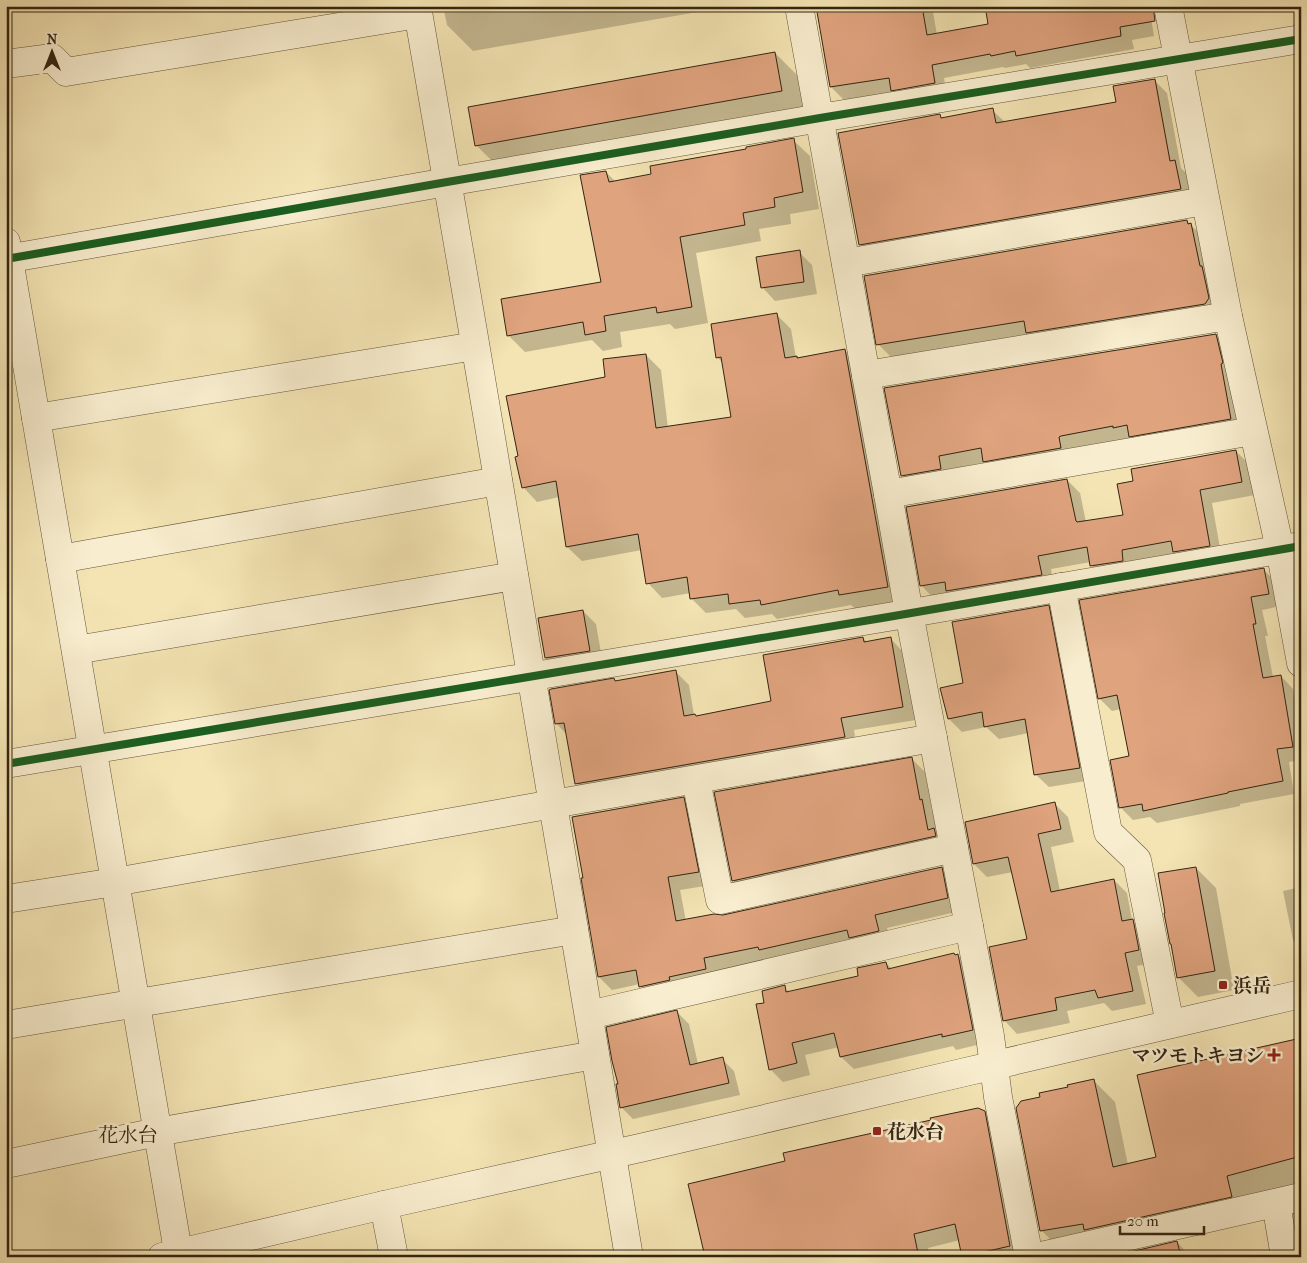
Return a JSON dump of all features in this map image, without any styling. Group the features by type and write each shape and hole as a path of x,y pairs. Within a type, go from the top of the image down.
{"street":[{"path":"799,6 909,613 990,1036 998,1097 1029,1257"},
{"path":"1168,6 1228,316 1254,432 1290,548 1301,663"},
{"path":"6,64 52,58 66,72 418,10 630,1257"},
{"path":"1301,39 820,118 447,182 7,253 158,1132 173,1256 384,1205 612,1155 1301,994"},
{"path":"846,264 1205,201"},
{"path":"866,375 1228,316"},
{"path":"36,418 475,346"},
{"path":"888,494 1254,432"},
{"path":"60,559 498,482"},
{"path":"6,764 92,748 1290,548"},
{"path":"76,650 514,576"},
{"path":"1061,587 1108,832 1137,860 1170,1024"},
{"path":"6,899 115,882 933,738"},
{"path":"696,780 720,900 954,848"},
{"path":"589,1015 969,926"},
{"path":"6,1025 574,930"},
{"path":"6,1164 158,1132 595,1055"},
{"path":"1037,1257 1288,1200 1286,1257"},
{"path":"384,1205 394,1257"}],"building":[{"path":"816,6 922,6 927,35 988,24 985,6 1153,6 1155,21 1120,27 1121,36 1016,56 1015,51 932,65 935,83 891,91 889,78 830,87"},
{"path":"775,52 782,91 475,146 468,107"},
{"path":"1155,79 1170,161 1175,160 1181,189 859,245 838,133 940,114 941,118 993,108 996,123 1116,102 1113,86"},
{"path":"794,138 803,192 774,198 775,207 743,213 745,225 680,237 692,307 657,313 656,307 604,316 606,331 585,335 583,322 507,336 501,299 601,282 580,175 606,171 609,182 651,174 650,166 746,149 746,147"},
{"path":"1187,220 1188,224 1191,223 1209,298 1205,304 1026,333 1024,321 876,345 864,276"},
{"path":"800,250 804,282 761,288 756,257"},
{"path":"777,313 785,358 797,356 797,358 845,349 888,587 839,595 838,590 761,605 760,600 729,604 728,594 690,599 687,577 646,584 638,534 566,547 556,481 522,488 515,457 518,456 506,396 605,377 603,359 646,354 656,428 731,417 721,357 716,358 711,324"},
{"path":"1216,334 1223,363 1221,364 1231,419 1129,437 1127,425 1113,428 1113,426 1061,436 1059,437 1061,448 983,462 981,448 939,456 941,469 901,476 884,388"},
{"path":"1236,450 1242,482 1200,490 1210,546 1173,552 1171,541 1122,550 1123,561 1090,566 1087,547 1038,556 1042,575 946,591 945,582 920,586 906,507 1067,479 1077,522 1123,515 1117,484 1133,481 1131,469"},
{"path":"1264,568 1269,594 1251,597 1256,624 1253,624 1263,678 1281,675 1293,747 1277,749 1283,781 1143,811 1142,804 1119,808 1110,760 1129,756 1117,695 1098,699 1079,600"},
{"path":"1049,605 1080,768 1034,775 1025,719 984,727 982,712 948,719 940,688 963,683 952,622"},
{"path":"583,610 590,651 545,658 538,618"},
{"path":"863,637 864,642 891,637 903,707 841,718 845,737 575,784 564,723 555,724 549,690 614,678 615,681 676,670 684,716 695,714 696,716 771,701 763,655"},
{"path":"912,757 928,830 934,828 936,836 732,881 714,792"},
{"path":"684,797 699,872 668,877 676,921 714,914 723,915 942,867 948,898 875,915 879,931 849,938 847,930 759,950 758,947 704,958 706,969 669,977 670,980 639,987 636,970 598,977 572,817"},
{"path":"1055,802 1061,829 1038,834 1051,892 1114,879 1122,921 1133,919 1139,950 1125,953 1133,991 1098,998 1095,990 1055,998 1057,1010 1003,1021 989,947 1027,939 1008,857 973,864 965,822"},
{"path":"1196,867 1215,971 1177,978 1158,873"},
{"path":"954,953 955,955 958,954 973,1030 942,1037 942,1034 840,1057 834,1033 792,1043 797,1063 769,1070 756,1004 764,1003 762,991 785,985 786,992 858,976 857,968 886,962 888,969"},
{"path":"677,1010 690,1065 723,1057 729,1083 620,1108 616,1084 618,1084 606,1027"},
{"path":"1301,1038 1301,1156 1227,1176 1232,1197 1084,1230 1083,1224 1040,1231 1016,1108 1021,1101 1040,1097 1039,1093 1094,1079 1113,1167 1156,1157 1137,1075"},
{"path":"978,1108 985,1111 1010,1246 962,1257 955,1224 914,1234 918,1253 900,1257 705,1257 688,1184 785,1161 783,1153"},
{"path":"1177,1241 1181,1257 1109,1257"}],"cycle path":[{"path":"6,259 820,118 1301,39"},
{"path":"6,764 1301,546"}],"place":[{"name":"浜岳","path":"1223,985"},
{"name":"マツモトキヨシ","path":"1274,1055"},
{"name":"花水台","path":"877,1131"}],"district":[{"name":"花水台","path":"128,1135"}]}
